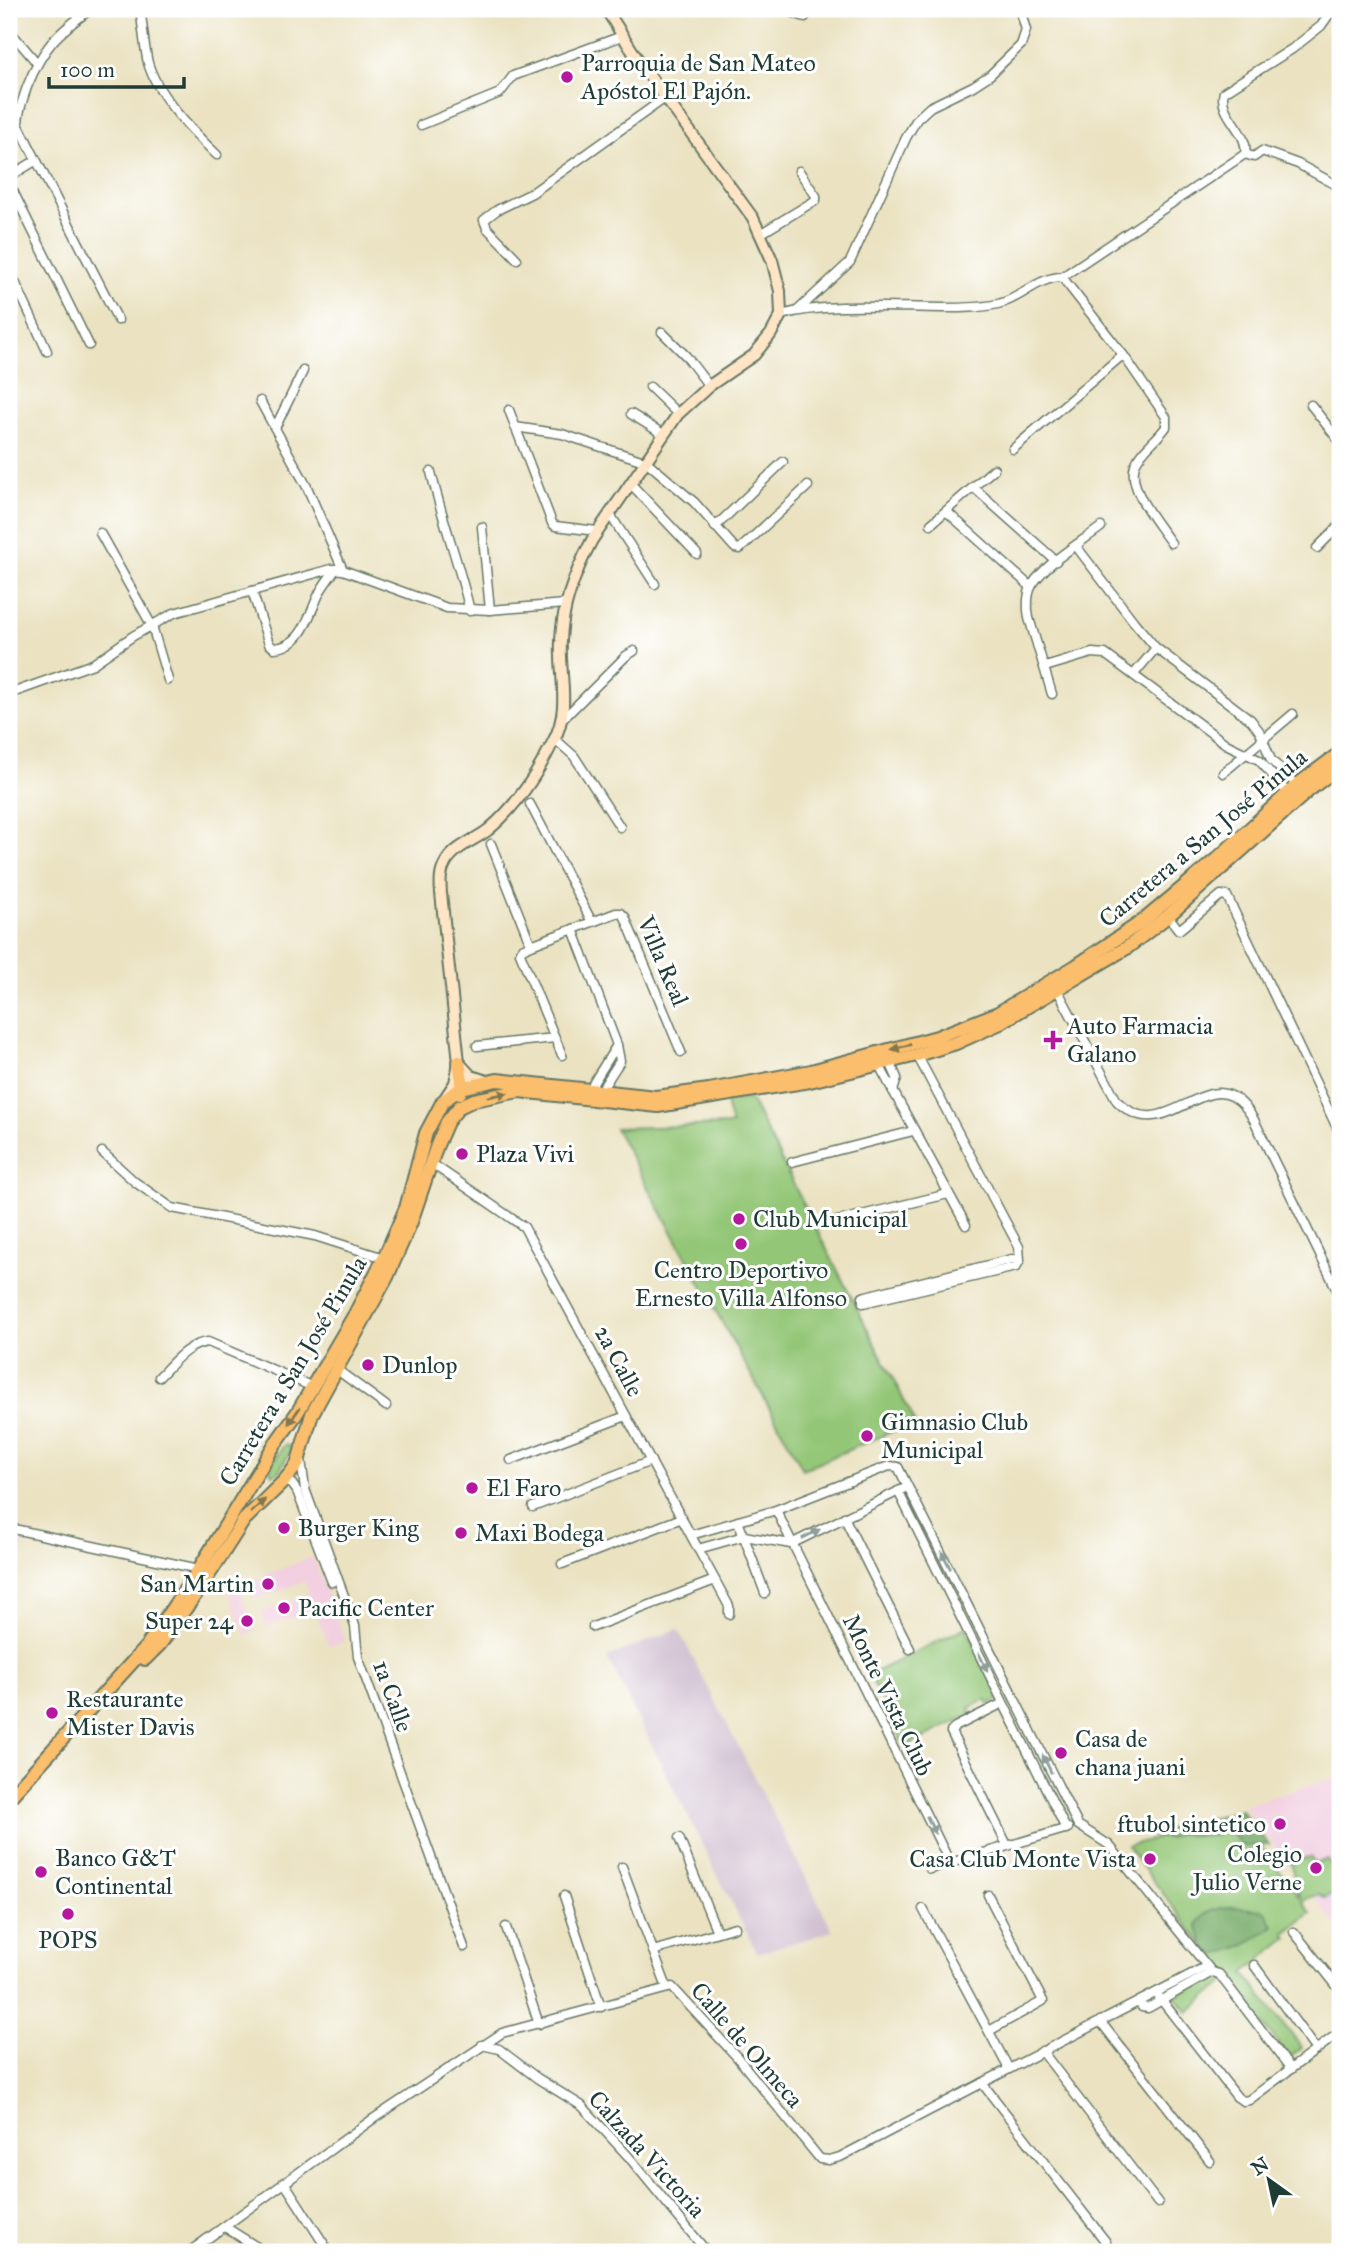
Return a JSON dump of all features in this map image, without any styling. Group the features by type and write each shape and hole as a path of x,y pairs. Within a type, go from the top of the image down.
{"main road":[{"name":"Carretera a San José Pinula","path":"9,1810 165,1636 203,1584 244,1520 297,1465 312,1414 387,1277 411,1222 425,1169 426,1133 443,1101 462,1088 487,1081 518,1081 656,1097 811,1071 937,1037 998,1013 1076,966 1143,921 1293,790 1340,753"},
{"name":"Carretera a San José Pinula","path":"9,1798 146,1647 199,1569 313,1387 384,1258 450,1117 459,1107 474,1100 519,1091 659,1106 888,1066 956,1043 998,1024 1128,947 1168,916 1309,790 1340,766"},
{"path":"437,1145 435,1133 462,1088 460,1063"},
{"path":"277,1441 292,1442 301,1456"},
{"path":"261,1467 268,1480 284,1481"},
{"path":"165,1636 165,1628 201,1576 199,1569"}],"street":[{"path":"91,9 58,35 37,62 18,124 118,320"},
{"path":"140,9 149,65 160,87 176,112 217,155"},
{"path":"564,718 561,642 565,604 582,558 609,513 647,463 678,414 709,386 754,355 771,334 781,315 777,276 760,234 743,203 665,98 606,9"},
{"path":"782,9 805,16"},
{"path":"797,310 849,262 905,138 917,119 937,103 990,75 1021,45 1026,30 1020,9"},
{"path":"1245,154 1244,142 1223,101 1224,92 1292,49 1321,26 1333,9"},
{"path":"9,30 37,62"},
{"path":"421,125 500,93 513,76 622,36"},
{"path":"517,259 487,228 484,219 532,193 665,98"},
{"path":"1245,154 1254,157 1262,151 1284,157 1340,187"},
{"path":"781,315 797,310 974,307 999,304 1047,279 1062,277 1245,154"},
{"path":"9,177 35,160"},
{"path":"760,234 816,200 816,195 799,172"},
{"path":"9,183 89,345"},
{"path":"9,269 47,351"},
{"path":"1062,277 1124,356 1166,416 1167,427 1141,456 1135,465 1133,478 1141,498 1171,543"},
{"path":"662,332 686,356 709,386"},
{"path":"1013,449 1124,356"},
{"path":"275,428 303,371"},
{"path":"650,387 678,414"},
{"path":"260,401 307,487 339,570"},
{"path":"1311,405 1340,442"},
{"path":"509,410 552,523 555,526 597,531"},
{"path":"631,414 663,435"},
{"path":"515,427 562,434 647,463 694,502 735,548 740,548 808,486"},
{"path":"715,527 783,462"},
{"path":"931,524 994,469"},
{"path":"431,472 440,513 462,577 470,611"},
{"path":"631,483 697,554"},
{"path":"973,487 1056,561"},
{"path":"946,511 1031,587"},
{"path":"609,513 655,584"},
{"path":"1317,548 1340,525"},
{"path":"482,527 490,610"},
{"path":"1052,694 1029,618 1031,587 1056,561 1101,527"},
{"path":"100,533 152,626 168,680"},
{"path":"1076,546 1156,648 1242,712 1256,726 1271,760 1293,790"},
{"path":"9,694 93,664 174,613 331,569 447,608 470,611 565,604"},
{"path":"252,591 269,644 274,648 282,647 299,636 312,615 320,592 339,570"},
{"path":"1134,674 1156,648"},
{"path":"443,1101 455,1083 460,1063 441,892 442,871 451,856 507,812 535,774 564,718 625,656 634,651"},
{"path":"1045,667 1098,652 1112,657 1226,744 1259,760 1293,790"},
{"path":"1223,773 1293,714"},
{"path":"555,738 574,756 620,827"},
{"path":"530,804 593,922"},
{"path":"491,844 531,945 520,953 562,1055"},
{"path":"1168,916 1179,930 1221,895 1227,896 1340,1134"},
{"name":"Villa Real","path":"531,945 621,913 681,1052"},
{"path":"573,929 618,1045 620,1061 595,1091"},
{"path":"1057,989 1117,1101 1127,1111 1139,1116 1158,1117 1213,1093 1226,1094 1244,1105 1254,1120 1340,1296"},
{"path":"477,1046 555,1038"},
{"path":"916,1288 866,1296 862,1300 866,1304 1012,1259 1020,1260 1019,1247 917,1055"},
{"path":"460,1063 471,1076 487,1081"},
{"path":"888,1066 886,1080 966,1225"},
{"path":"888,1066 897,1078 893,1091"},
{"path":"792,1162 913,1131"},
{"path":"102,1152 135,1182 172,1208 315,1236 384,1258"},
{"name":"2a Calle","path":"425,1169 524,1227 729,1606 729,1614"},
{"path":"821,1224 948,1194"},
{"path":"159,1377 182,1354 208,1342 313,1387"},
{"path":"336,1369 386,1406"},
{"path":"510,1460 626,1416"},
{"name":"1a Calle","path":"301,1456 305,1489 355,1626 358,1657 464,1947"},
{"path":"533,1507 650,1461"},
{"path":"691,1535 776,1510 891,1465 900,1468 1077,1825 1109,1845 1209,1969 1219,1974 1290,2069"},
{"path":"284,1481 292,1484 297,1491 332,1581"},
{"path":"698,1549 744,1536 791,1544 909,1486"},
{"path":"898,1491 1066,1829"},
{"name":"Monte Vista Club","path":"776,1510 950,1863"},
{"name":"Monte Vista Club","path":"844,1517 910,1649"},
{"path":"562,1564 682,1518"},
{"path":"738,1521 765,1593"},
{"path":"9,1528 199,1569"},
{"path":"593,1626 715,1580"},
{"path":"966,1627 977,1622"},
{"name":"Monte Vista Club","path":"1003,1703 955,1727 951,1732 1007,1845"},
{"path":"930,1869 1077,1825"},
{"path":"679,1838 717,1932"},
{"path":"622,1867 667,1988"},
{"path":"988,1895 1042,2001 989,2031"},
{"path":"564,1896 600,2002"},
{"path":"923,1909 1009,2069"},
{"path":"506,1927 539,2024"},
{"path":"653,1951 735,1927"},
{"path":"1294,1932 1340,1990"},
{"path":"1254,1965 1316,2050"},
{"path":"1135,2004 1209,1969"},
{"path":"1135,2004 1148,2008 1209,1969"},
{"name":"Calle de Olmeca","path":"189,2252 284,2182 482,2045 502,2034 600,2002 672,1987 737,2057 820,2159 829,2161 1135,2004"},
{"path":"1156,1993 1241,2100 1250,2100 1340,2032"},
{"path":"1100,2021 1210,2161"},
{"name":"Calzada Victoria","path":"482,2045 499,2049 537,2078 570,2096 590,2113 707,2252"},
{"path":"1042,2051 1158,2203"},
{"path":"982,2083 1106,2242"},
{"path":"284,2182 329,2252"},
{"path":"225,2227 265,2252"}],"shaded area":[{"path":"9,1529 32,1532 9,1567"},
{"path":"313,1557 345,1641 329,1646 315,1609 266,1627 261,1613 309,1595 305,1581 256,1599 249,1581"},
{"path":"238,1586 255,1632 245,1635 228,1589"},
{"path":"678,1629 833,1931 757,1953 607,1657"},
{"name":"Colegio Julio Verne","path":"1340,1776 1340,1930 1243,1806"}],"green space":[{"name":"Club Municipal","path":"750,1099 915,1422 803,1469 615,1128 732,1125 725,1100"},
{"path":"285,1444 291,1450 280,1470 273,1475 270,1471 271,1464"},
{"path":"966,1627 1002,1698 989,1704 986,1699 969,1708 971,1714 905,1747 897,1733 905,1728 895,1709 888,1712 869,1675"},
{"path":"1241,1810 1269,1845 1242,1846 1230,1831 1202,1836 1180,1833 1168,1839 1149,1834"},
{"path":"1238,1816 1300,1898 1290,1862 1310,1857 1315,1864 1328,1859 1340,1885 1340,1890 1325,1898 1320,1894 1302,1900 1311,1913 1285,1933 1288,1937 1244,1973 1302,2048 1289,2058 1127,1846"},
{"path":"1230,1907 1266,1912 1273,1926 1245,1945 1216,1955 1204,1946 1197,1925 1202,1917 1210,1912"},
{"path":"1220,1972 1227,1980 1188,2012 1175,1996"}],"place":[{"name":"Parroquia de San Mateo Apóstol El Pajón.","path":"567,77"},
{"name":"Auto Farmacia Galano","path":"1053,1040"},
{"name":"Plaza Vivi","path":"462,1154"},
{"name":"Club Municipal","path":"739,1219"},
{"name":"Centro Deportivo Ernesto Villa Alfonso","path":"741,1244"},
{"name":"Dunlop","path":"368,1365"},
{"name":"Gimnasio Club Municipal","path":"867,1436"},
{"name":"El Faro","path":"472,1488"},
{"name":"Burger King","path":"284,1528"},
{"name":"Maxi Bodega","path":"461,1533"},
{"name":"San Martin","path":"268,1584"},
{"name":"Pacific Center","path":"284,1608"},
{"name":"Super 24","path":"247,1621"},
{"name":"Restaurante Mister Davis","path":"52,1713"},
{"name":"Casa de chana juani","path":"1061,1753"},
{"name":"ftubol sintetico","path":"1280,1824"},
{"name":"Casa Club Monte Vista","path":"1150,1859"},
{"name":"Colegio Julio Verne","path":"1316,1868"},
{"name":"Banco G&T Continental","path":"41,1872"},
{"name":"POPS","path":"68,1914"}]}
